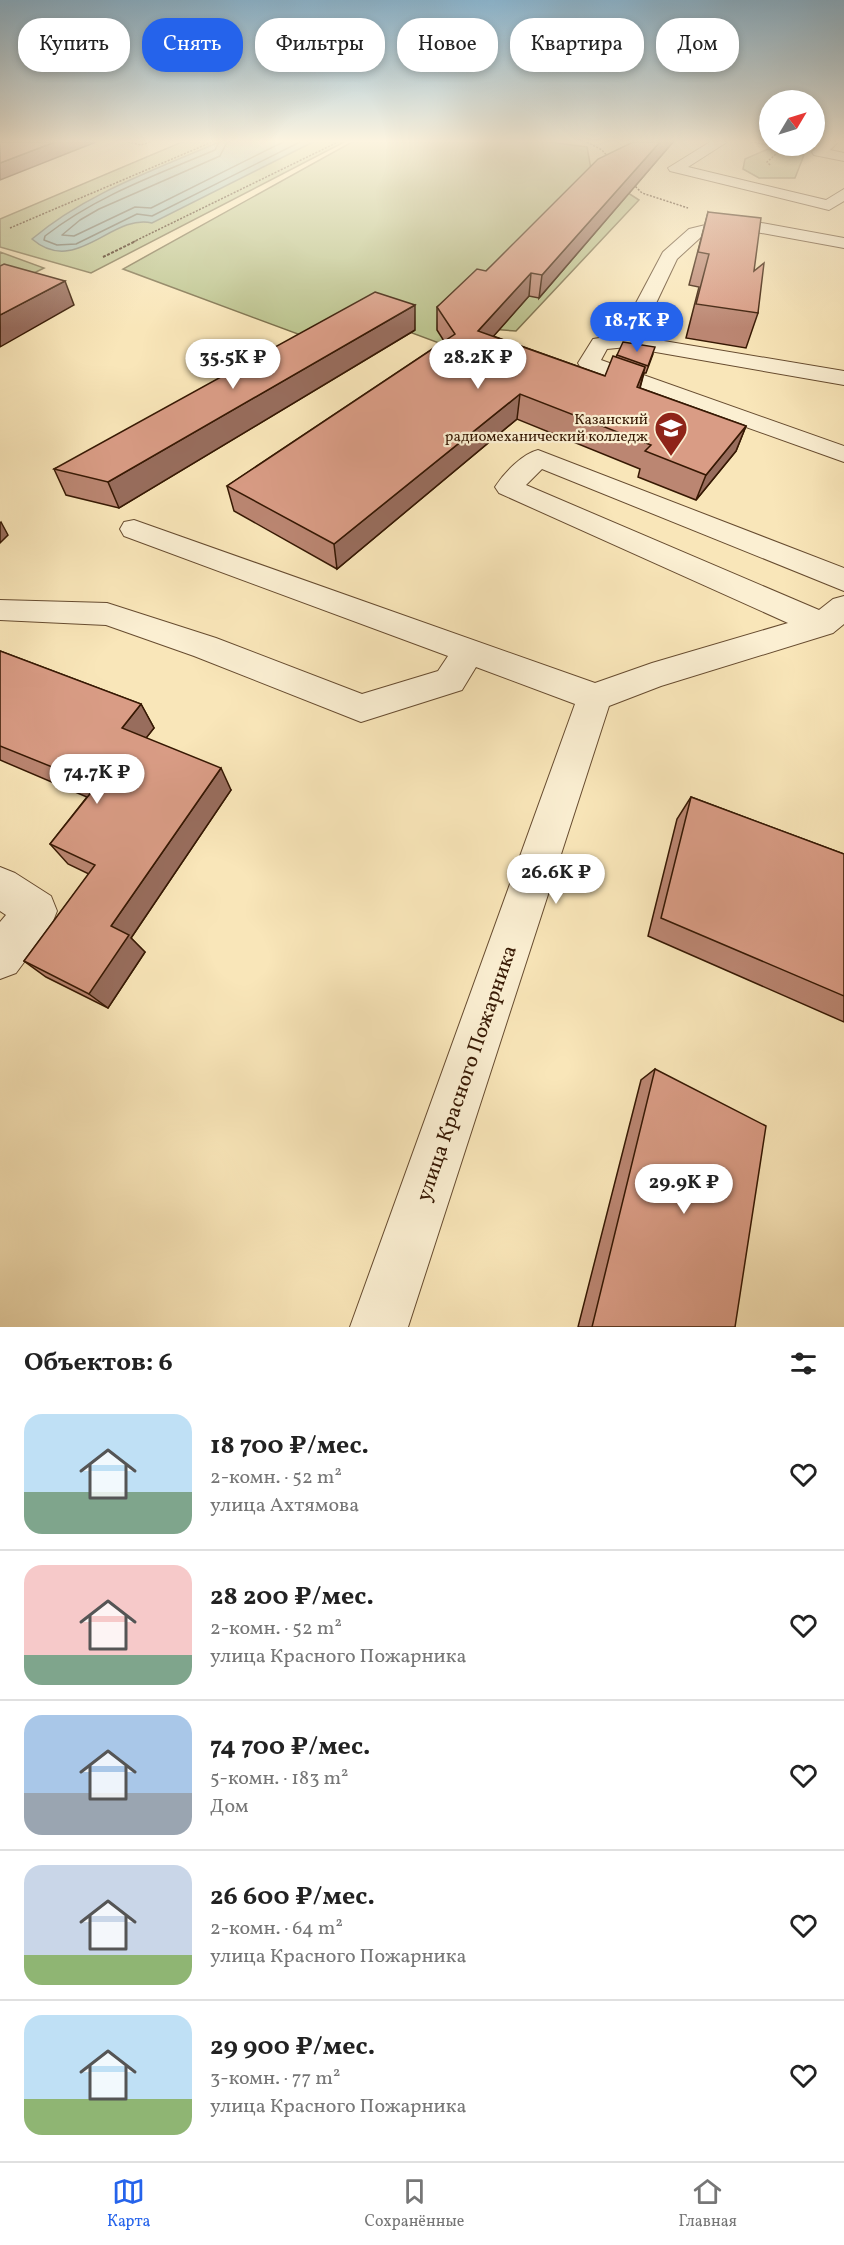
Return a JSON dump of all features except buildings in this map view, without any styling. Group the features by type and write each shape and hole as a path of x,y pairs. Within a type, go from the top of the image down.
{"street":[{"path":"627,341 669,256 695,233 734,223 844,243"},
{"path":"844,378 627,341 600,343 589,363 844,454"},
{"path":"833,616 508,487 538,458 844,580"},
{"path":"134,529 595,697 833,616"},
{"path":"3,610 107,615 205,647 361,708 450,681 468,652"},
{"name":"улица Красного Пожарника","path":"379,1327 595,697"},
{"path":"0,887 36,911 0,957"}],"path":[{"path":"10,228 67,204"},
{"path":"103,257 211,204"},
{"path":"676,204 734,223"}],"green space":[{"path":"36,204 224,204 91,273 0,247 0,219"},
{"path":"240,204 635,204 516,331 490,329 455,349 364,315 314,340 123,269"},
{"path":"0,252 44,268 0,290"}],"water":[{"path":"82,204 190,204 152,223 137,222 79,248 64,251 48,249 32,239"}],"place":[{"name":"Казанский радиомеханический колледж","path":"671,457"}]}
